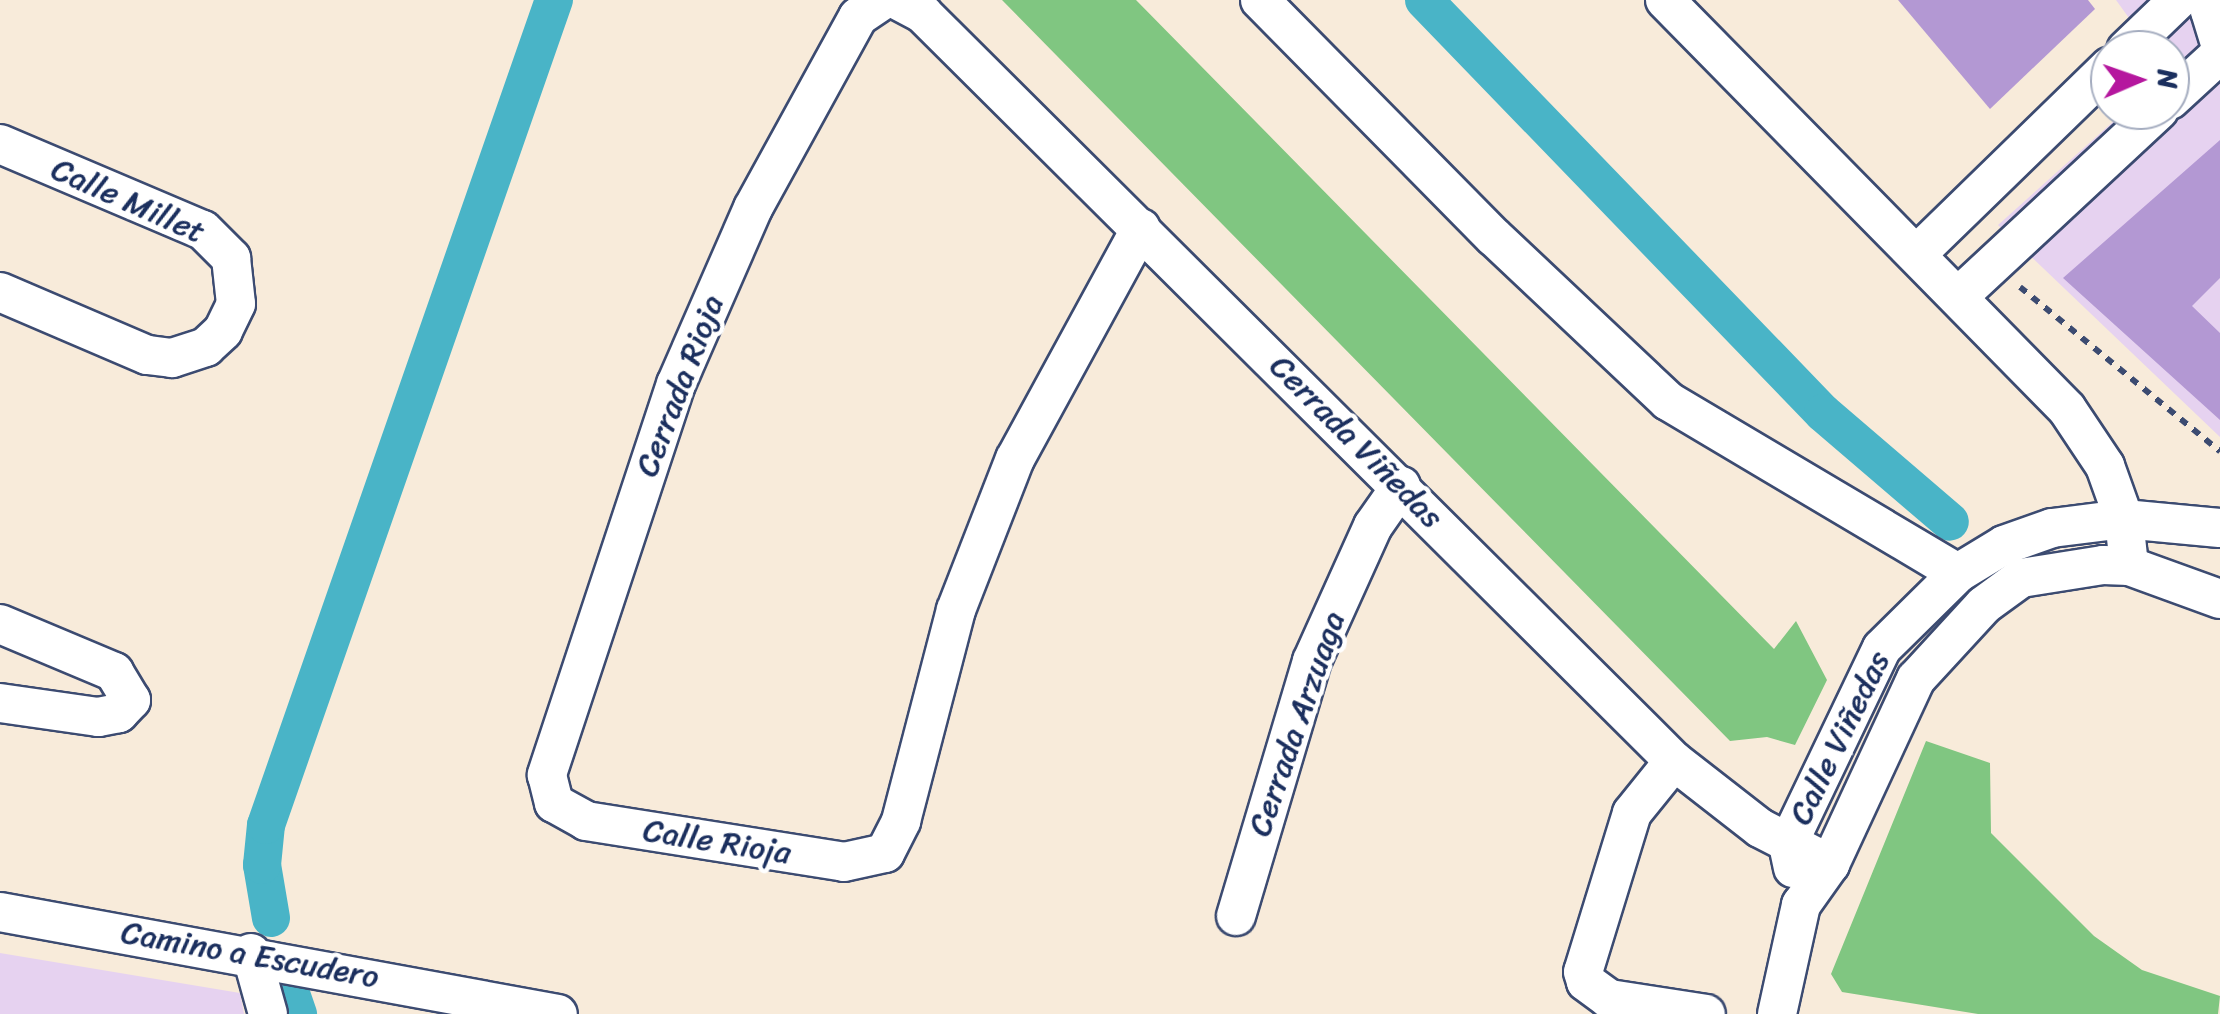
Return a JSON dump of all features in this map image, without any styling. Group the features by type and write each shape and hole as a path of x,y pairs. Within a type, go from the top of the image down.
{"street":[{"name":"Cerrada Rioja","path":"554,803 547,775 676,384 753,208 858,17 883,0"},
{"name":"Cerrada Viñedas","path":"896,0 923,14 1674,761 1734,811 1830,864"},
{"path":"1260,0 1494,237 1668,401 1958,573"},
{"path":"1666,0 2067,409 2105,466 2124,520 2129,566"},
{"path":"2167,30 2205,11"},
{"path":"2190,82 2220,54"},
{"path":"1917,254 2090,85"},
{"path":"1959,296 2137,130"},
{"name":"Calle Millet","path":"0,144 204,230 231,258 236,304 206,347 172,358 147,355 0,292"},
{"name":"Calle Rioja","path":"554,803 586,821 844,862 885,853 902,822 956,610 1015,458 1141,228"},
{"name":"Cerrada Arzuaga","path":"1236,916 1312,661 1373,526 1401,486"},
{"name":"Calle Viñedas","path":"1801,905 1788,844 1882,648 1958,573 2004,545 2052,528 2124,520 2220,528"},
{"name":"Calle Viñedas","path":"1777,1014 1801,905 1830,864 1916,679 1969,619 2021,578 2064,566 2129,566 2220,598"},
{"path":"0,624 114,672 131,700 119,712 98,718 0,702"},
{"path":"1882,648 1916,679"},
{"path":"1674,761 1632,812 1583,972 1586,982 1609,999 1706,1014"},
{"name":"Camino a Escudero","path":"0,912 251,953 558,1014"},
{"path":"251,953 268,1014"}],"path":[{"path":"1992,265 2220,451"}],"shaded area":[{"path":"2116,0 2220,0 2220,437 1998,225 2104,130 2190,130 2190,30 2138,30"},
{"path":"0,953 240,993 244,1014 0,1014"}],"green space":[{"path":"1002,0 1136,0 1774,649 1796,621 1827,680 1795,745 1767,737 1730,741"},
{"path":"1926,741 1990,763 1991,833 2094,936 2142,970 2220,996 2218,1014 1978,1014 1842,992 1831,974"}],"building":[{"path":"1898,0 2088,0 2095,9 1990,109"},
{"path":"2220,140 2220,278 2192,306 2220,333 2220,420 2063,278"}],"waterway":[{"path":"271,918 262,865 266,825 554,0"},
{"path":"1424,0 1823,413 1950,522"},
{"path":"289,988 298,1014"}]}
